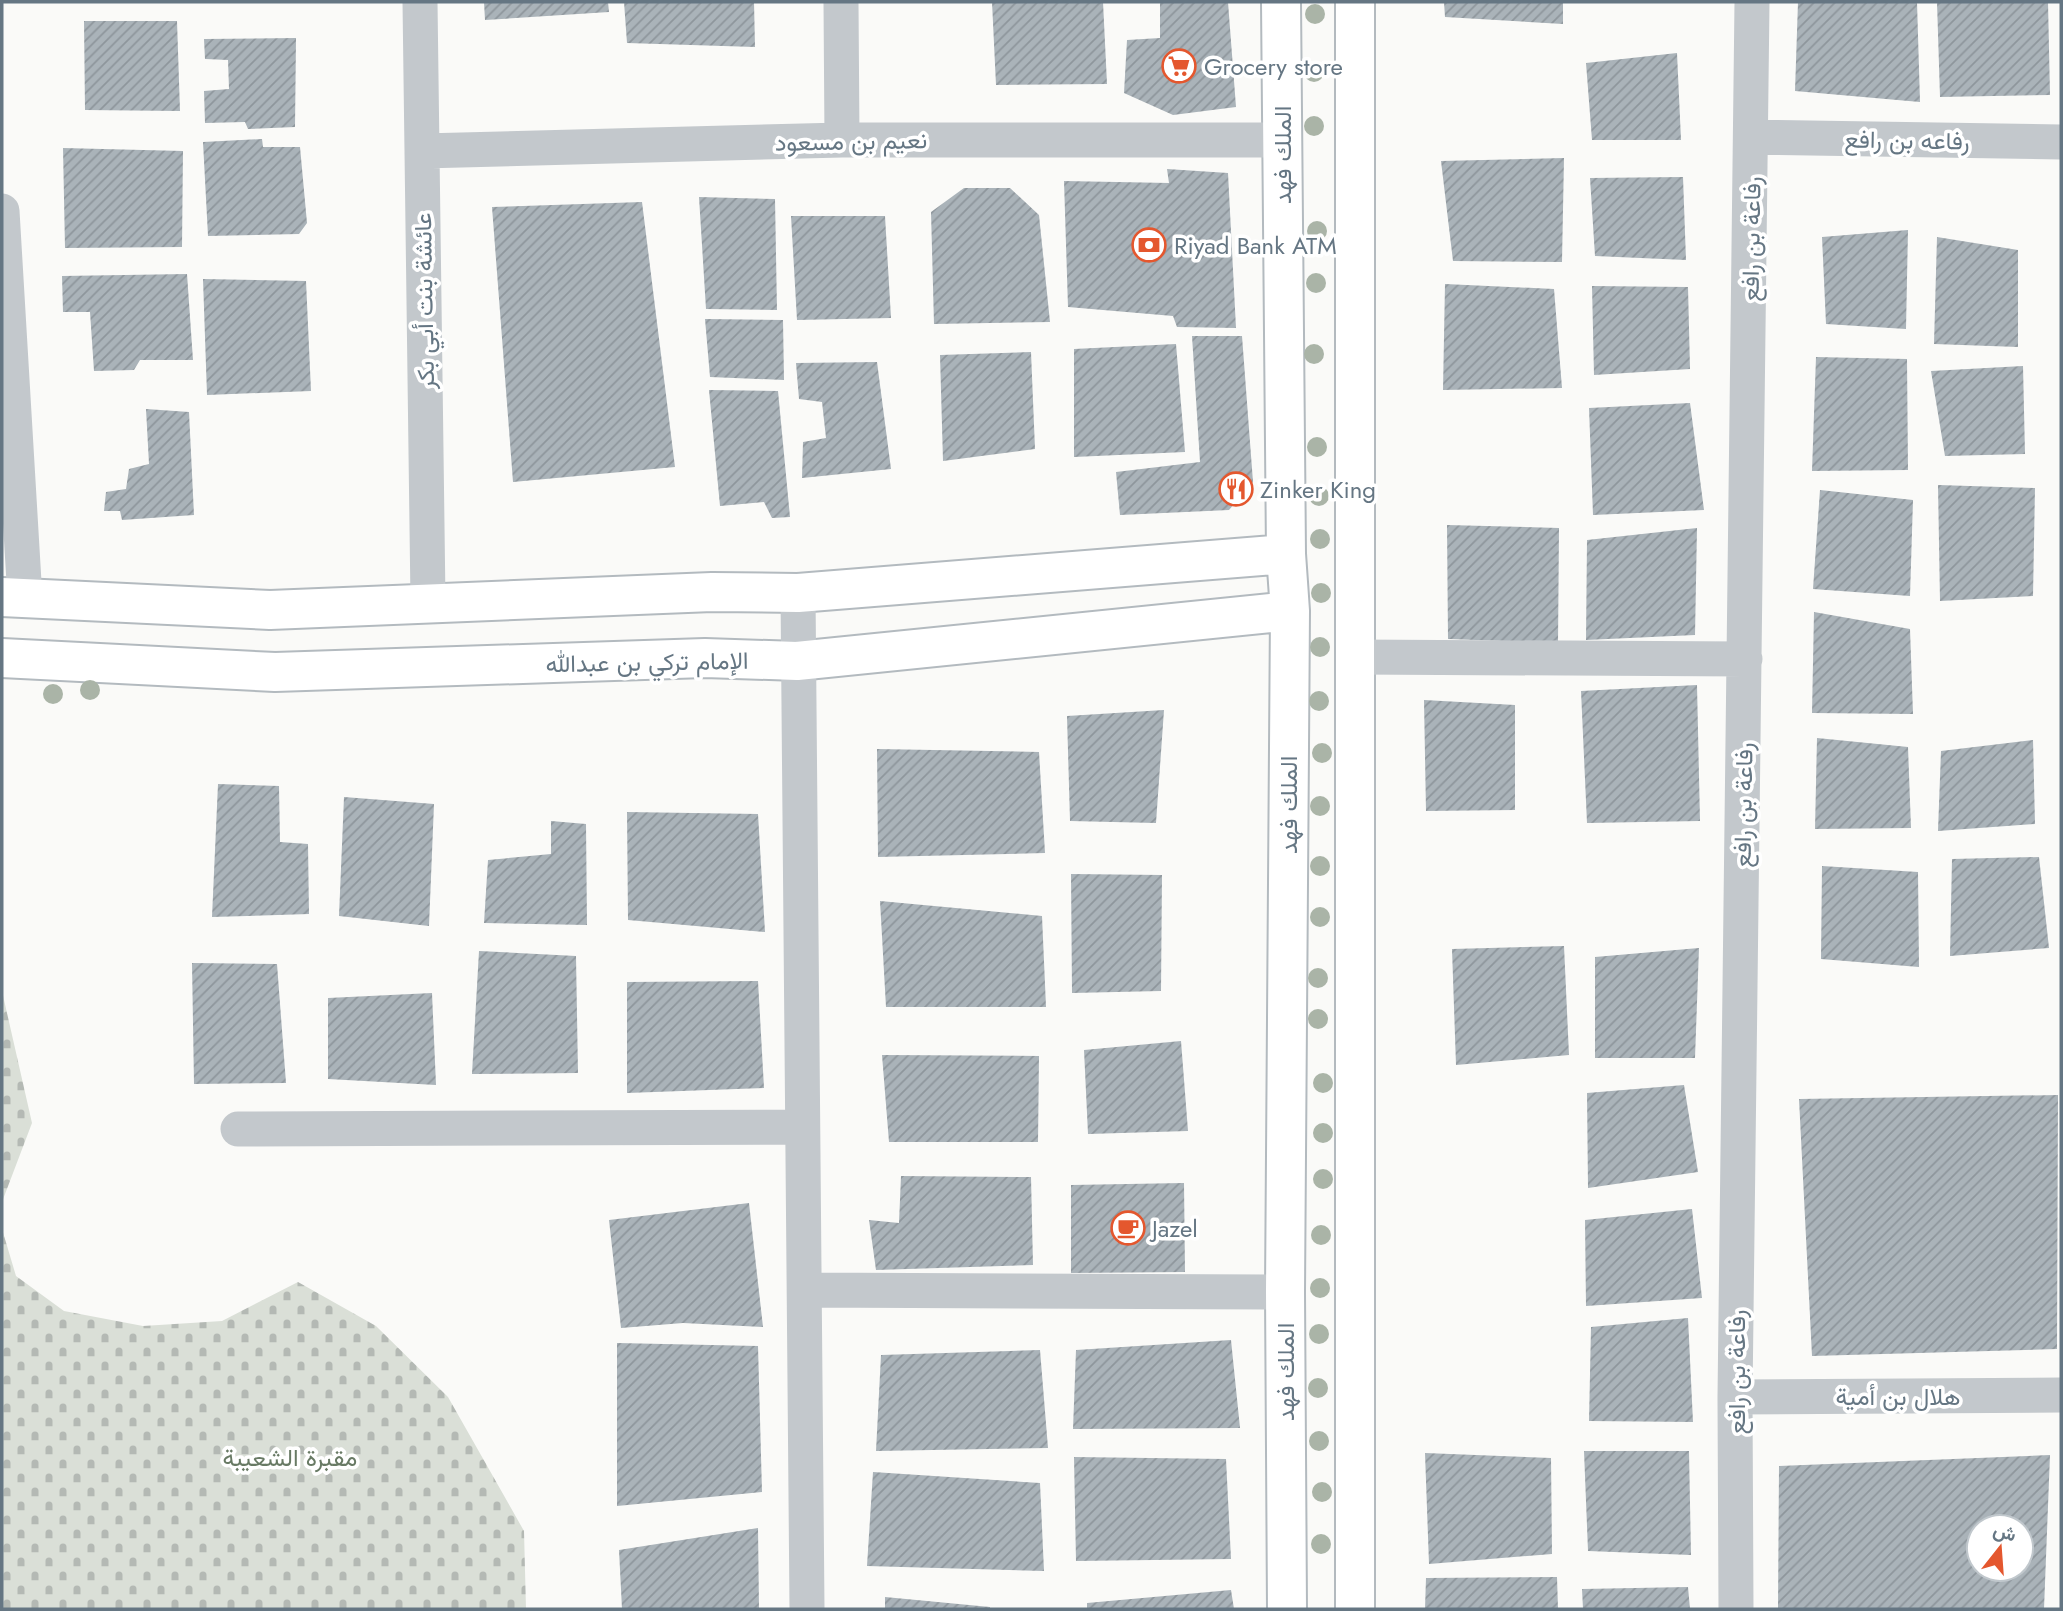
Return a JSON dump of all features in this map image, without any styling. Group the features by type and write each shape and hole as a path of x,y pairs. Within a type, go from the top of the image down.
{"street":[{"name":"عائشة بنت أبي بكر","path":"419,2 428,601"},
{"path":"841,2 842,140"},
{"name":"الملك فهد","path":"1281,2 1286,554 1290,611 1284,1292 1287,1609"},
{"path":"1354,1609 1355,2"},
{"name":"رفاعة بن رافع","path":"1736,1609 1735,1397 1752,2"},
{"name":"رفاعه بن رافع","path":"1752,137 2061,142"},
{"name":"نعيم بن مسعود","path":"422,151 842,140 1281,140"},
{"path":"2,211 13,598 270,610 428,601 712,592 798,593 1286,554"},
{"path":"798,593 807,1609"},
{"name":"الإمام تركي بن عبدالله","path":"2,658 275,672 705,658 797,661 1290,611"},
{"path":"1355,657 1745,659"},
{"path":"238,1129 802,1127"},
{"path":"805,1290 1284,1292"},
{"name":"هلال بن أمية","path":"1735,1397 2061,1395"}],"green space":[{"path":"2,991 32,1123 2,1202"},
{"name":"مقبرة الشعيبة","path":"2,1229 16,1276 64,1311 143,1326 222,1321 298,1282 376,1326 448,1397 524,1531 526,1609 2,1609"}],"building":[{"path":"484,2 608,2 609,12 485,20"},
{"path":"624,2 754,2 755,47 627,43"},
{"path":"992,2 1103,2 1107,84 996,85"},
{"name":"Grocery store","path":"1160,2 1228,2 1236,107 1173,115 1124,93 1127,40 1160,38"},
{"path":"1444,2 1563,2 1563,24 1445,17"},
{"path":"1798,2 1917,2 1920,102 1795,91"},
{"path":"1937,2 2048,2 2050,95 1940,97"},
{"path":"84,21 177,21 180,111 85,110"},
{"path":"296,38 295,127 248,129 245,122 205,123 204,91 229,89 228,60 205,59 204,39"},
{"path":"1677,53 1681,140 1592,140 1586,63"},
{"path":"262,139 263,147 300,147 307,223 299,234 208,236 203,142"},
{"path":"63,148 183,151 182,247 65,248"},
{"path":"1564,158 1562,262 1453,261 1441,161"},
{"name":"Riyad Bank ATM","path":"1167,169 1228,173 1236,328 1177,327 1173,316 1068,307 1064,181 1169,183"},
{"path":"1683,177 1686,260 1595,256 1590,178"},
{"path":"964,188 1010,188 1039,215 1050,322 934,324 931,212"},
{"path":"699,197 775,199 777,310 706,309"},
{"path":"642,202 675,467 513,482 492,207"},
{"path":"791,216 885,216 891,318 797,320"},
{"path":"1908,230 1906,329 1826,324 1822,237"},
{"path":"1937,237 2018,250 2018,347 1934,344"},
{"path":"187,274 193,360 140,360 134,370 94,371 90,312 63,312 62,276"},
{"path":"203,279 306,281 311,391 207,395"},
{"path":"1445,284 1554,289 1562,388 1443,390"},
{"path":"1592,286 1688,287 1690,369 1594,375"},
{"path":"705,319 783,320 784,380 710,377"},
{"path":"1192,336 1242,336 1253,482 1229,510 1120,515 1116,472 1200,462"},
{"path":"1176,344 1185,452 1074,457 1074,349"},
{"path":"1031,352 1035,449 943,461 940,355"},
{"path":"1816,357 1907,359 1908,470 1812,471"},
{"path":"877,362 891,469 802,478 803,442 826,438 822,402 799,399 796,363"},
{"path":"2023,366 2025,454 1945,456 1931,371"},
{"path":"709,390 778,391 790,517 772,518 764,502 720,506"},
{"path":"1690,403 1704,510 1593,515 1589,408"},
{"path":"146,409 189,412 194,515 122,520 120,511 104,511 106,492 126,489 129,469 149,464"},
{"path":"1938,485 2035,488 2033,596 1940,601"},
{"path":"1820,490 1913,500 1910,596 1813,589"},
{"path":"1447,525 1559,528 1558,643 1448,639"},
{"path":"1697,528 1695,635 1586,640 1587,540"},
{"path":"1814,612 1910,629 1913,714 1812,713"},
{"path":"1697,685 1700,821 1587,823 1581,691"},
{"path":"1424,700 1515,705 1515,810 1426,811"},
{"path":"1164,710 1156,823 1070,821 1067,716"},
{"path":"1817,738 1908,747 1911,828 1815,829"},
{"path":"2033,740 2035,824 1938,831 1941,751"},
{"path":"877,749 1039,752 1045,853 878,857"},
{"path":"218,784 279,786 280,842 308,844 309,914 212,917"},
{"path":"344,797 434,804 429,926 339,916"},
{"path":"627,812 758,814 765,932 628,920"},
{"path":"551,821 586,824 587,925 484,923 488,860 551,854"},
{"path":"2039,857 2049,948 1950,956 1952,859"},
{"path":"1822,866 1918,872 1919,967 1821,959"},
{"path":"1071,874 1162,875 1161,991 1072,993"},
{"path":"880,901 1042,916 1046,1007 886,1007"},
{"path":"1564,946 1569,1055 1456,1065 1452,949"},
{"path":"1699,948 1695,1058 1595,1058 1595,957"},
{"path":"479,951 576,956 578,1073 472,1074"},
{"path":"192,963 277,964 286,1083 194,1084"},
{"path":"758,981 764,1088 627,1093 627,982"},
{"path":"432,993 436,1085 328,1079 328,998"},
{"path":"1181,1041 1188,1131 1088,1134 1084,1050"},
{"path":"882,1055 1039,1056 1038,1142 889,1142"},
{"path":"1684,1085 1698,1172 1588,1188 1587,1093"},
{"path":"2058,1095 2057,1349 1812,1356 1799,1099"},
{"path":"901,1176 1031,1177 1033,1265 876,1270 869,1220 899,1223"},
{"name":"Jazel","path":"1184,1183 1185,1272 1071,1273 1071,1185"},
{"path":"749,1203 763,1327 683,1323 621,1328 609,1220"},
{"path":"1692,1209 1702,1298 1586,1306 1585,1220"},
{"path":"1688,1318 1693,1422 1589,1421 1591,1327"},
{"path":"1231,1340 1240,1428 1073,1429 1076,1350"},
{"path":"617,1343 758,1346 762,1492 617,1506"},
{"path":"1040,1350 1048,1448 876,1451 881,1355"},
{"path":"1584,1451 1689,1451 1691,1555 1588,1551"},
{"path":"1425,1453 1551,1458 1552,1554 1429,1564"},
{"path":"2050,1455 2044,1609 1778,1609 1779,1466"},
{"path":"1074,1457 1226,1459 1231,1559 1076,1561"},
{"path":"873,1472 1040,1483 1044,1571 867,1566"},
{"path":"758,1528 759,1609 622,1609 619,1550"},
{"path":"1557,1577 1558,1609 1425,1609 1426,1578"},
{"path":"1688,1587 1690,1609 1583,1609 1582,1589"},
{"path":"1231,1590 1234,1609 1087,1609 1087,1603"},
{"path":"885,1597 990,1607 990,1609 885,1609"}],"place":[{"name":"Grocery store","path":"1179,66"},
{"name":"Riyad Bank ATM","path":"1149,245"},
{"name":"Zinker King","path":"1236,489"},
{"name":"Jazel","path":"1128,1228"}]}
